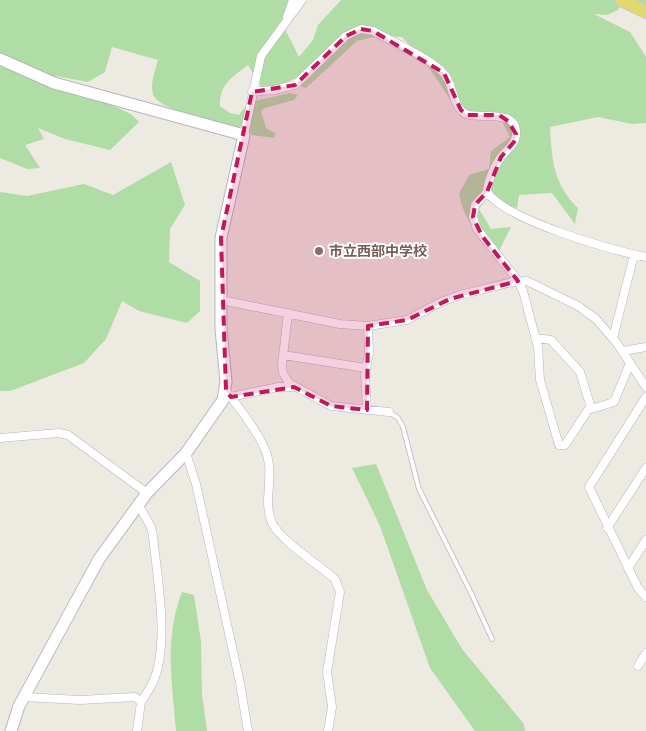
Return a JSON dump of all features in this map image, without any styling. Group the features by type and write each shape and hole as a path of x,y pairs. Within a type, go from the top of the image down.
{"main road":[{"path":"621,0 646,12"}],"street":[{"path":"286,21 293,0"},
{"path":"302,0 261,56 222,229 219,269 220,300 228,394 268,457 268,510 273,524 294,546 335,579 339,585 340,600 327,672 332,707 328,731"},
{"path":"252,92 274,90 295,85 346,36 361,29 374,31 444,73 449,80 456,102 466,114 499,115 514,127 516,134 514,142 501,157 487,192 475,205 474,222 487,243 518,281 536,338 540,380 559,445 565,445 591,408 614,402 630,363"},
{"path":"0,59 54,83 244,136"},
{"path":"487,192 496,201 520,216 634,255 646,257"},
{"path":"613,338 634,255"},
{"path":"220,300 340,324 368,326 406,320 450,298 518,281 531,283 578,306 602,325 646,387"},
{"path":"288,313 283,373 294,387 331,406 389,412"},
{"path":"367,410 368,326"},
{"path":"536,338 551,340 578,369 591,408"},
{"path":"622,351 646,347"},
{"path":"283,355 366,368"},
{"path":"11,731 24,697 89,575 147,492 186,454 228,394 294,387"},
{"path":"646,397 589,487 607,528 639,590 646,596"},
{"path":"0,438 58,432 68,436 147,492"},
{"path":"186,454 196,484 240,682 248,731"},
{"path":"607,528 646,468"},
{"path":"137,731 141,702 154,681 159,661 161,613 153,536 151,527 138,504"},
{"path":"628,568 646,540"},
{"path":"638,666 646,653"},
{"path":"24,697 80,700 135,696 141,702"}],"lane":[{"path":"389,412 403,427 419,488 492,639"}],"highlighted area":[{"path":"361,29 373,31 444,73 461,110 467,115 499,115 508,121 516,134 514,142 501,157 487,192 475,205 473,217 482,236 518,281 450,299 407,320 368,326 367,410 331,406 294,387 231,397 226,391 221,238 252,92 295,85 346,36"}],"green space":[{"path":"0,0 295,0 281,21 299,57 313,40 318,25 341,0 646,0 646,17 621,4 618,10 607,15 594,14 630,32 646,57 646,123 632,124 598,117 550,127 555,171 563,190 578,208 575,224 552,193 519,195 517,208 504,205 490,193 479,209 491,229 511,227 497,255 469,221 459,194 469,175 489,169 491,151 510,137 502,121 472,114 452,102 423,59 402,37 378,36 357,41 306,88 302,87 296,78 276,87 262,88 248,65 224,87 220,106 230,113 239,115 249,102 290,93 298,95 294,100 265,108 261,111 266,128 275,133 274,138 252,135 244,124 238,128 191,116 166,106 157,100 152,90 153,77 158,60 112,47 105,72 88,82 45,74 131,114 139,122 110,150 65,139 38,128 44,139 25,145 40,168 27,169 0,158"},
{"path":"171,162 185,205 170,229 169,262 200,281 200,311 187,323 139,311 122,301 106,339 84,363 10,391 0,391 0,192 27,196 84,184 113,195"},
{"path":"376,464 427,590 462,649 524,724 525,731 475,731 430,668 380,526 352,468"},
{"path":"182,592 194,595 201,642 202,694 207,731 176,731 171,678 171,644 176,609"}],"place":[{"name":"市立西部中学校","path":"319,251"}]}
